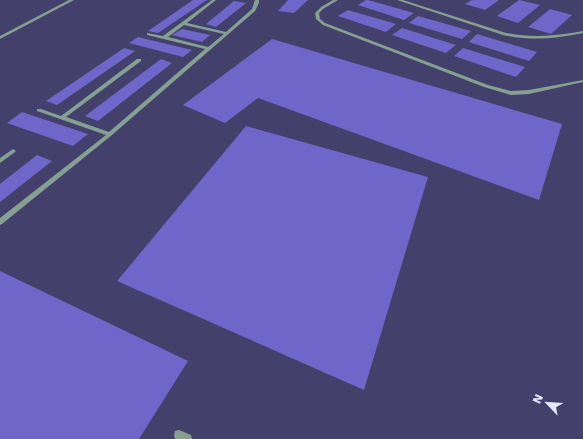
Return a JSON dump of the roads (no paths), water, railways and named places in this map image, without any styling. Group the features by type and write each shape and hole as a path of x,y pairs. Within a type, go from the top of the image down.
{"street":[{"path":"0,38 72,0"},
{"path":"164,38 214,0"},
{"path":"0,222 110,134 209,49 254,10 257,0"},
{"path":"336,0 322,8 317,13 318,19 324,24 486,86 511,93 529,92 583,81"},
{"path":"399,0 505,34 523,38 541,39 583,32"},
{"path":"183,23 227,33"},
{"path":"149,34 209,49"},
{"path":"61,118 139,60"},
{"path":"39,110 110,134"},
{"path":"0,161 12,151"}]}
